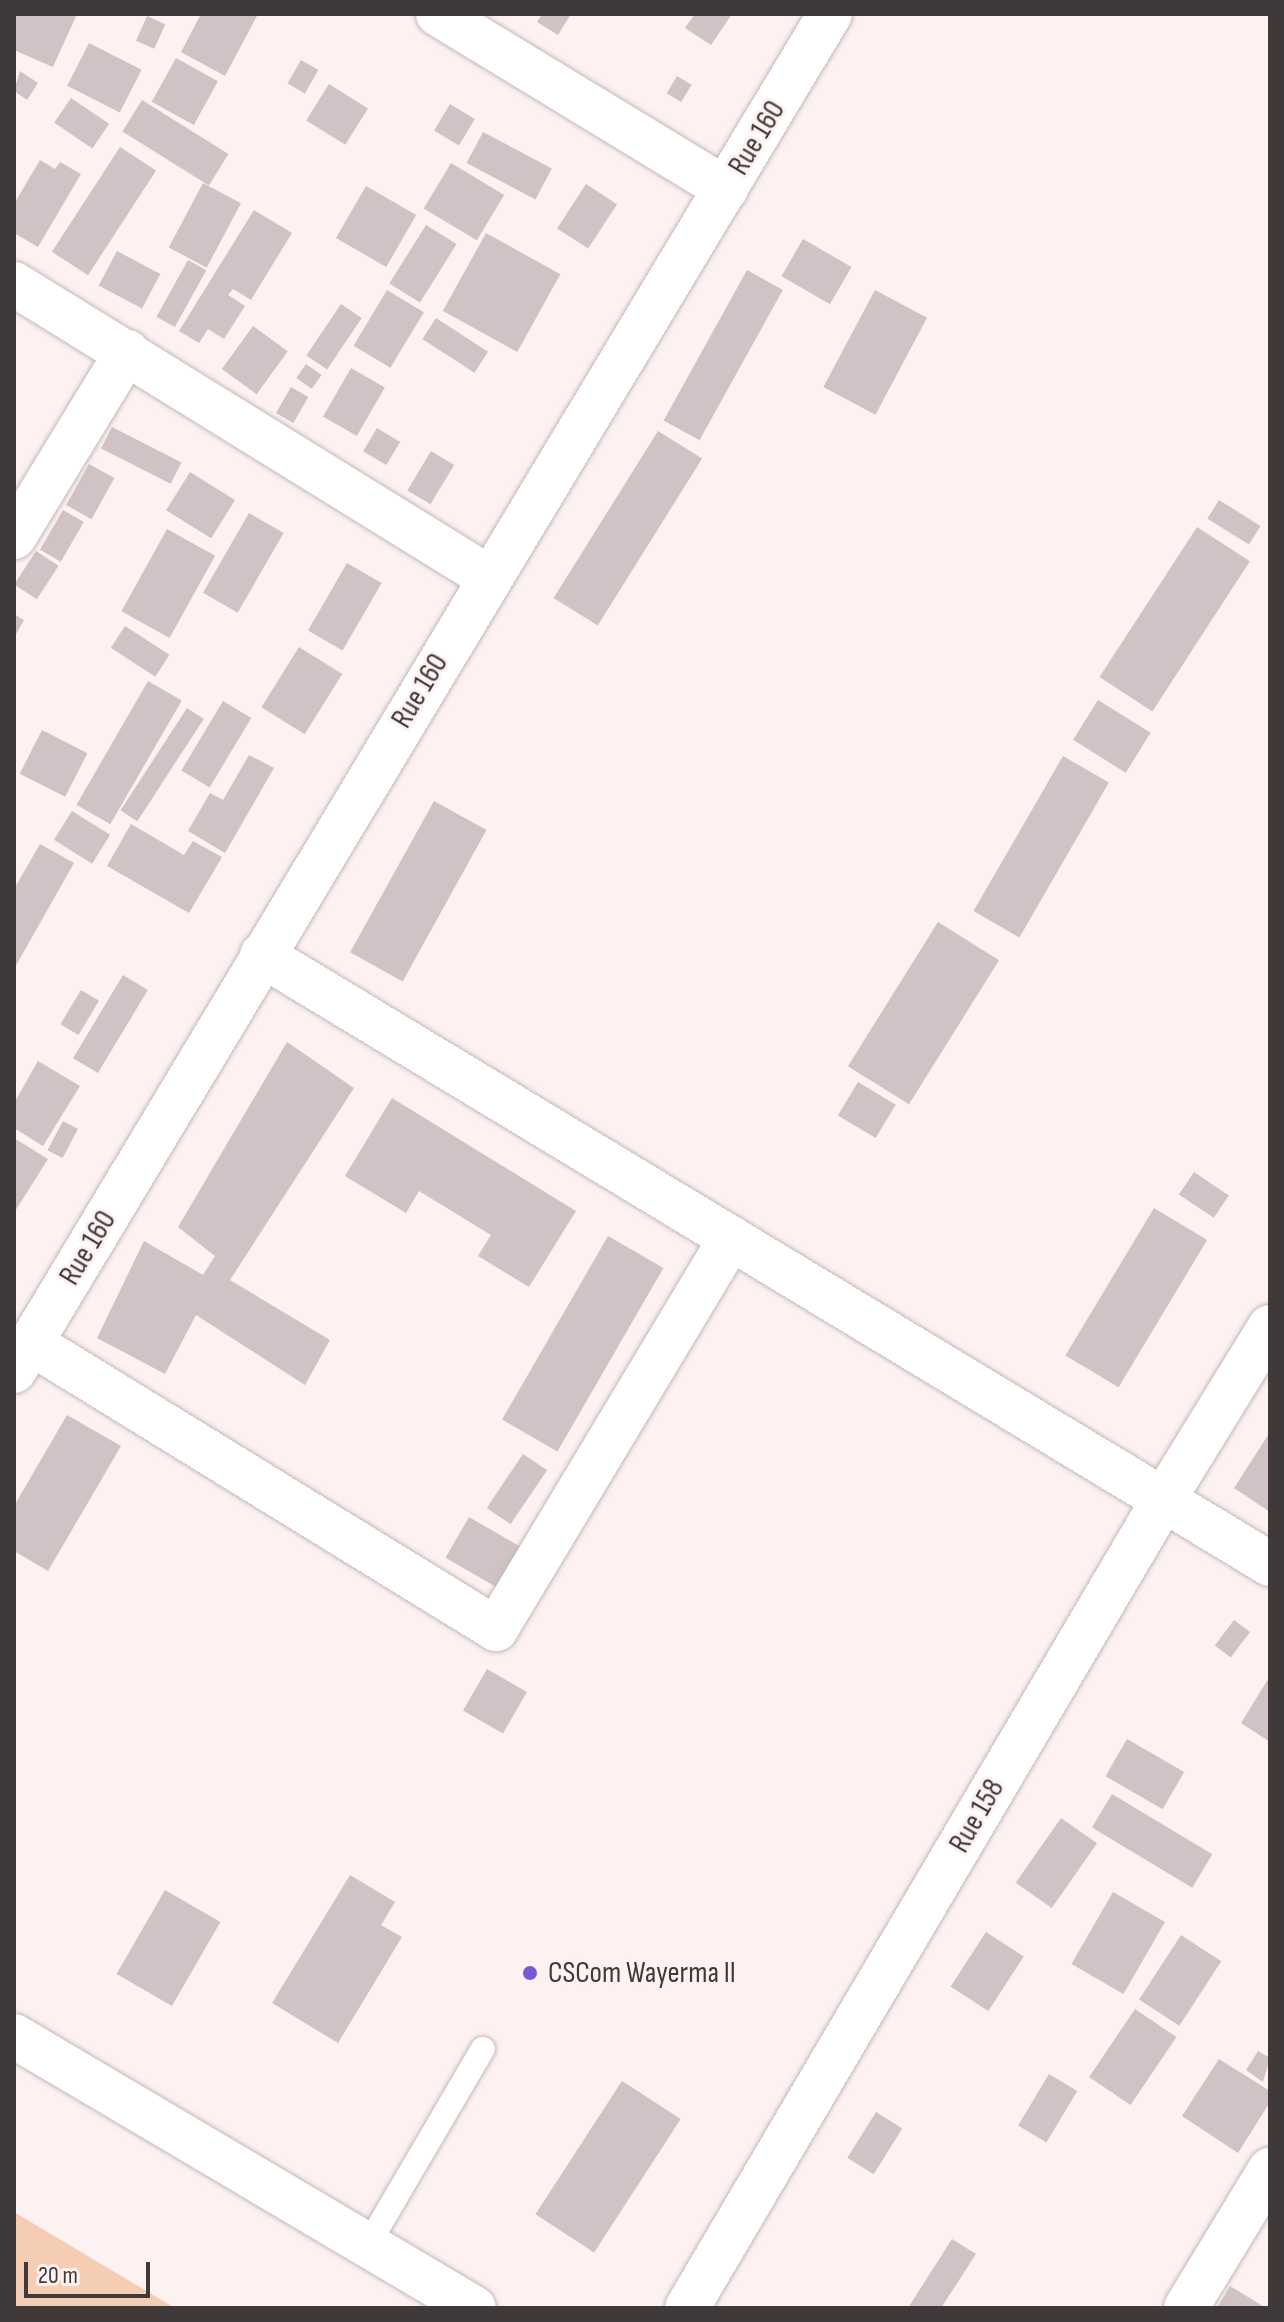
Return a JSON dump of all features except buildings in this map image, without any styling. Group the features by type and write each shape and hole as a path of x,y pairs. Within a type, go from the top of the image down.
{"street":[{"path":"438,14 726,189"},
{"name":"Rue 160","path":"22,1357 488,577 830,14"},
{"path":"14,284 488,577"},
{"path":"14,537 127,352"},
{"path":"262,955 1270,1564"},
{"path":"22,1357 496,1629 731,1238"},
{"name":"Rue 158","path":"687,2308 1164,1499 1270,1327"},
{"path":"14,2036 369,2243 474,2308"},
{"path":"1186,2308 1258,2217 1270,2170"}],"lane":[{"path":"369,2243 483,2049"}],"shaded area":[{"path":"14,2212 175,2308 14,2308"}],"place":[{"name":"CSCom Wayerma II","path":"530,1973"}]}
